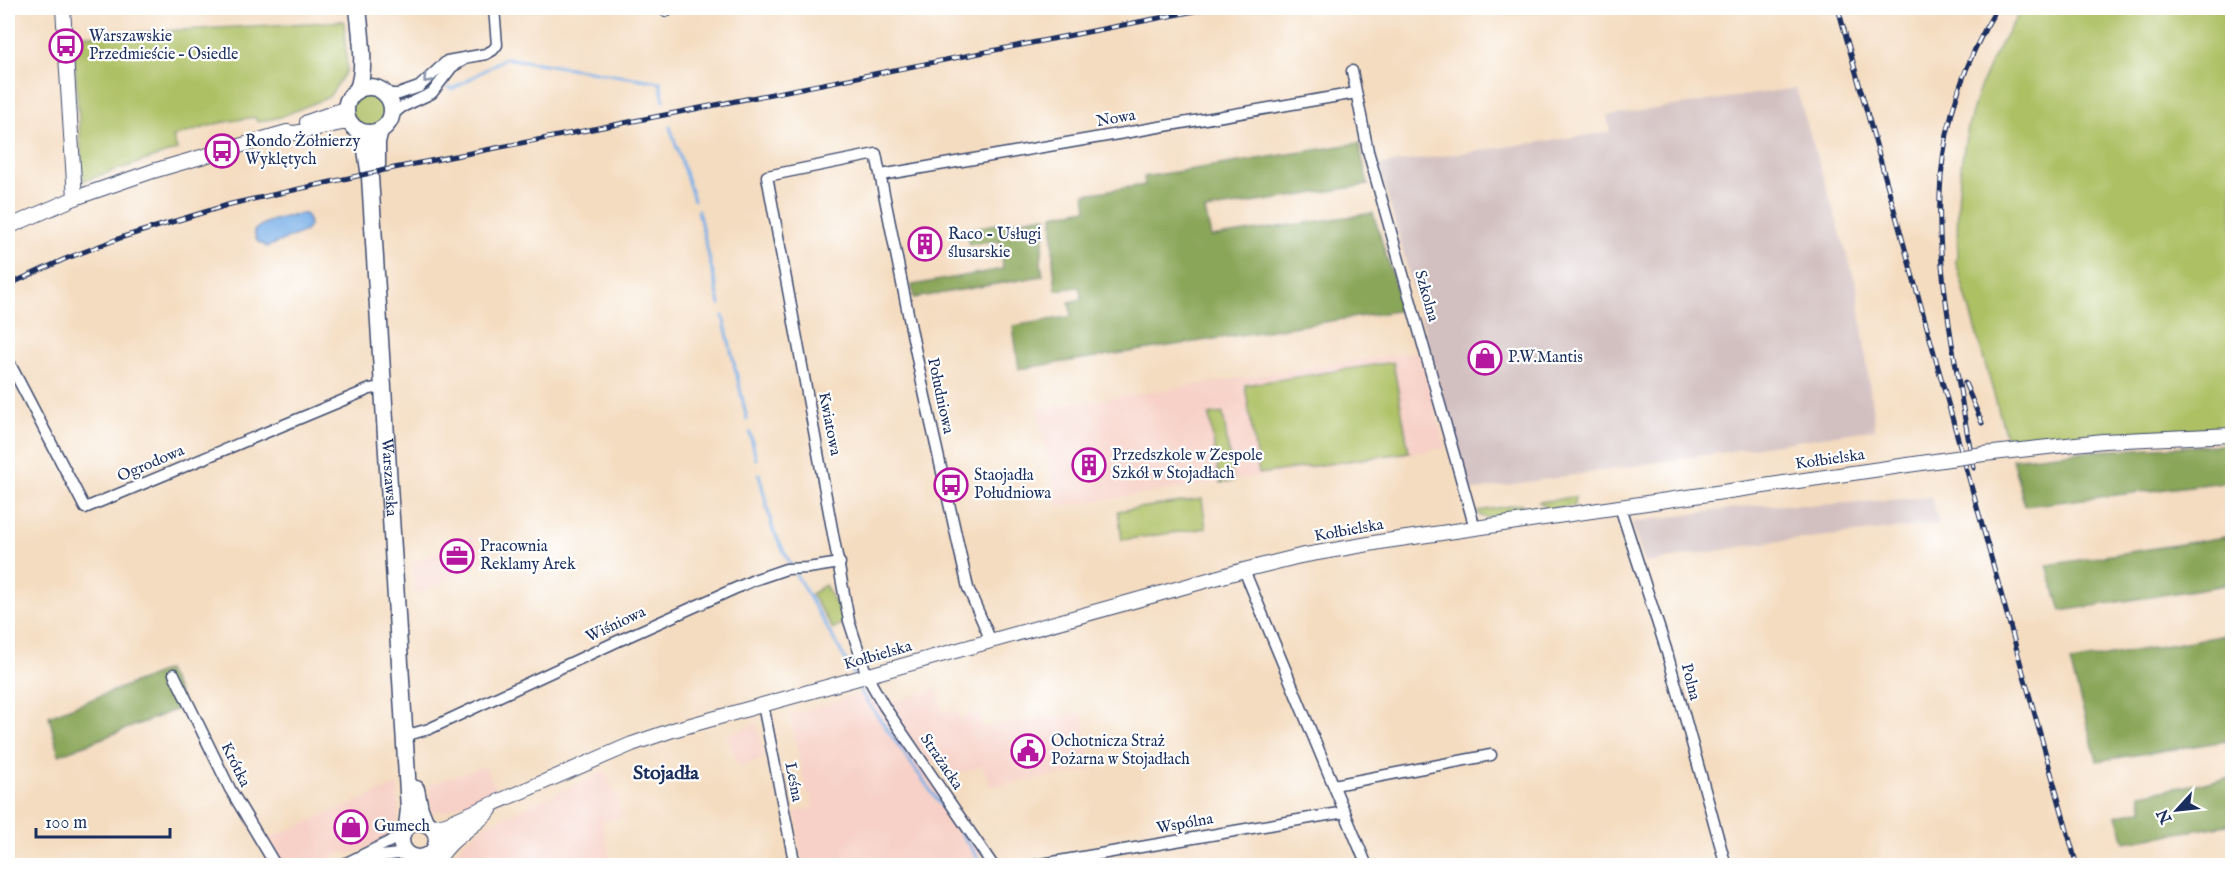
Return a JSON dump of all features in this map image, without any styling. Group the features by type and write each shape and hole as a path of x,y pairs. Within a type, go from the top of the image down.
{"main road":[{"path":"357,91 361,77 358,8"},
{"path":"367,8 373,70 382,91 391,102 392,116 380,130 370,133 352,120 351,95 369,87 382,91"},
{"name":"Warszawska","path":"352,120 365,143 369,163 409,809 401,842 418,860"},
{"name":"Warszawska","path":"380,130 376,148 377,177 415,786 420,809 428,825 436,834 436,844"},
{"path":"404,831 414,823 428,825"},
{"path":"418,860 432,852 436,844"}],"street":[{"path":"63,8 75,198"},
{"path":"382,91 399,94 419,87 447,61 491,52 497,45 494,8"},
{"path":"392,116 402,107 432,93 452,67 466,58"},
{"name":"Szkolna","path":"1352,71 1368,151 1475,528"},
{"name":"Nowa","path":"881,175 1356,93"},
{"path":"8,227 75,198 153,171 287,132 292,128 352,120"},
{"name":"Południowa","path":"767,176 876,154 922,383 968,588 991,641"},
{"name":"Kwiatowa","path":"767,176 860,678"},
{"name":"Ogrodowa","path":"8,360 86,508 370,388 382,387"},
{"name":"Kołbielska","path":"428,825 446,824 642,740 684,726 1244,570 1355,545 1984,454 2103,441 2232,435"},
{"name":"Polna","path":"1620,507 1666,649 1726,866"},
{"name":"Wiśniowa","path":"411,734 429,729 702,602 791,568 840,563"},
{"path":"1244,570 1367,866"},
{"name":"Krótka","path":"174,674 230,789 276,866"},
{"name":"Strażacka","path":"860,678 890,715 993,865"},
{"name":"Leśna","path":"764,705 795,866"},
{"path":"1334,785 1491,755"},
{"name":"Kołbielska","path":"436,844 503,801"},
{"path":"344,864 389,854 418,860 454,839 490,810"},
{"name":"Wspólna","path":"1030,866 1345,812"},
{"path":"344,864 404,831"}],"shaded area":[{"path":"1796,88 1857,287 1875,429 1469,491 1379,165 1610,132 1607,116"},
{"path":"1419,351 1446,448 1058,507 1038,409"},
{"path":"1931,497 1939,524 1763,543 1645,563 1632,525 1633,522 1757,505 1821,505"},
{"path":"473,534 485,561 415,595 412,564"},
{"path":"937,689 942,712 956,710 958,717 979,713 981,728 1082,712 1092,770 991,786 982,766 951,777 943,758 927,763 888,703"},
{"path":"871,693 981,852 971,865 803,865 796,833 799,831 796,818 792,813 813,807 810,794 807,795 790,715 860,694"},
{"path":"757,724 764,758 738,766 727,734"},
{"path":"485,766 497,791 445,811 431,812 429,785"},
{"path":"606,771 623,816 602,822 612,865 445,865 463,843 486,825"},
{"path":"397,785 399,816 397,826 390,835 381,840 381,843 354,853 343,852 332,857 331,863 325,865 278,866 263,841"}],"green space":[{"path":"2022,8 2232,8 2232,427 2008,443 1955,259 1958,257 1959,183 1972,110 1994,57"},
{"path":"344,21 347,70 329,97 280,117 257,122 255,117 219,123 173,137 177,150 83,181 73,36"},
{"path":"369,91 382,96 387,109 382,122 369,127 356,122 351,109 356,96"},
{"path":"1359,143 1368,185 1205,210 1211,237 1373,213 1403,310 1019,369 1013,326 1072,316 1069,302 1082,299 1079,287 1056,290 1053,261 1053,215 1087,209 1085,194 1145,185 1144,177"},
{"path":"1046,216 1041,263 1043,276 914,298 912,285 1003,269 999,241 969,245 966,229"},
{"path":"1393,362 1409,452 1259,474 1245,385"},
{"path":"1223,413 1233,481 1220,483 1209,415"},
{"path":"2232,444 2232,481 2025,506 2012,459 2075,452"},
{"path":"1575,497 1574,506 1549,509 1539,502"},
{"path":"1202,499 1206,528 1122,540 1118,511"},
{"path":"1522,504 1515,514 1488,518 1480,516 1478,511"},
{"path":"2232,536 2232,584 2061,611 2047,565"},
{"path":"825,585 846,621 833,629 811,594"},
{"path":"2232,634 2232,740 2097,761 2070,662"},
{"path":"167,670 185,706 59,755 49,716"},
{"path":"2232,778 2232,824 2125,842 2117,815 2143,810 2140,794"}],"water":[{"path":"300,214 308,217 309,225 306,231 267,247 257,241 254,231 259,227"}],"waterway":[{"path":"449,88 453,89 505,58 660,82 664,101"},
{"path":"670,127 694,200"},
{"path":"698,210 720,304"},
{"path":"723,316 747,419"},
{"path":"750,433 756,459"},
{"path":"759,474 773,530 791,565"},
{"path":"794,571 854,674"},
{"path":"858,683 862,694 984,866"}],"railway":[{"path":"8,285 65,259 123,237 231,204 389,169 1210,8"},
{"path":"1838,8 2077,866"},
{"path":"1974,468 1947,309 1940,220 1941,177 1947,135 1957,93 1974,51 1997,8"},
{"path":"1965,383 1982,423"}],"place":[{"name":"Warszawskie Przedmieście – Osiedle","path":"66,46"},
{"name":"Rondo Żołnierzy Wyklętych","path":"222,151"},
{"name":"Raco - Usługi ślusarskie","path":"925,244"},
{"name":"P.W.Mantis","path":"1485,358"},
{"name":"Przedszkole w Zespole Szkół w Stojadłach","path":"1089,465"},
{"name":"Staojadła Południowa","path":"951,485"},
{"name":"Pracownia Reklamy Arek","path":"457,556"},
{"name":"Ochotnicza Straż Pożarna w Stojadłach","path":"1028,751"},
{"name":"Gumech","path":"351,827"}],"district":[{"name":"Stojadła","path":"666,773"}]}
